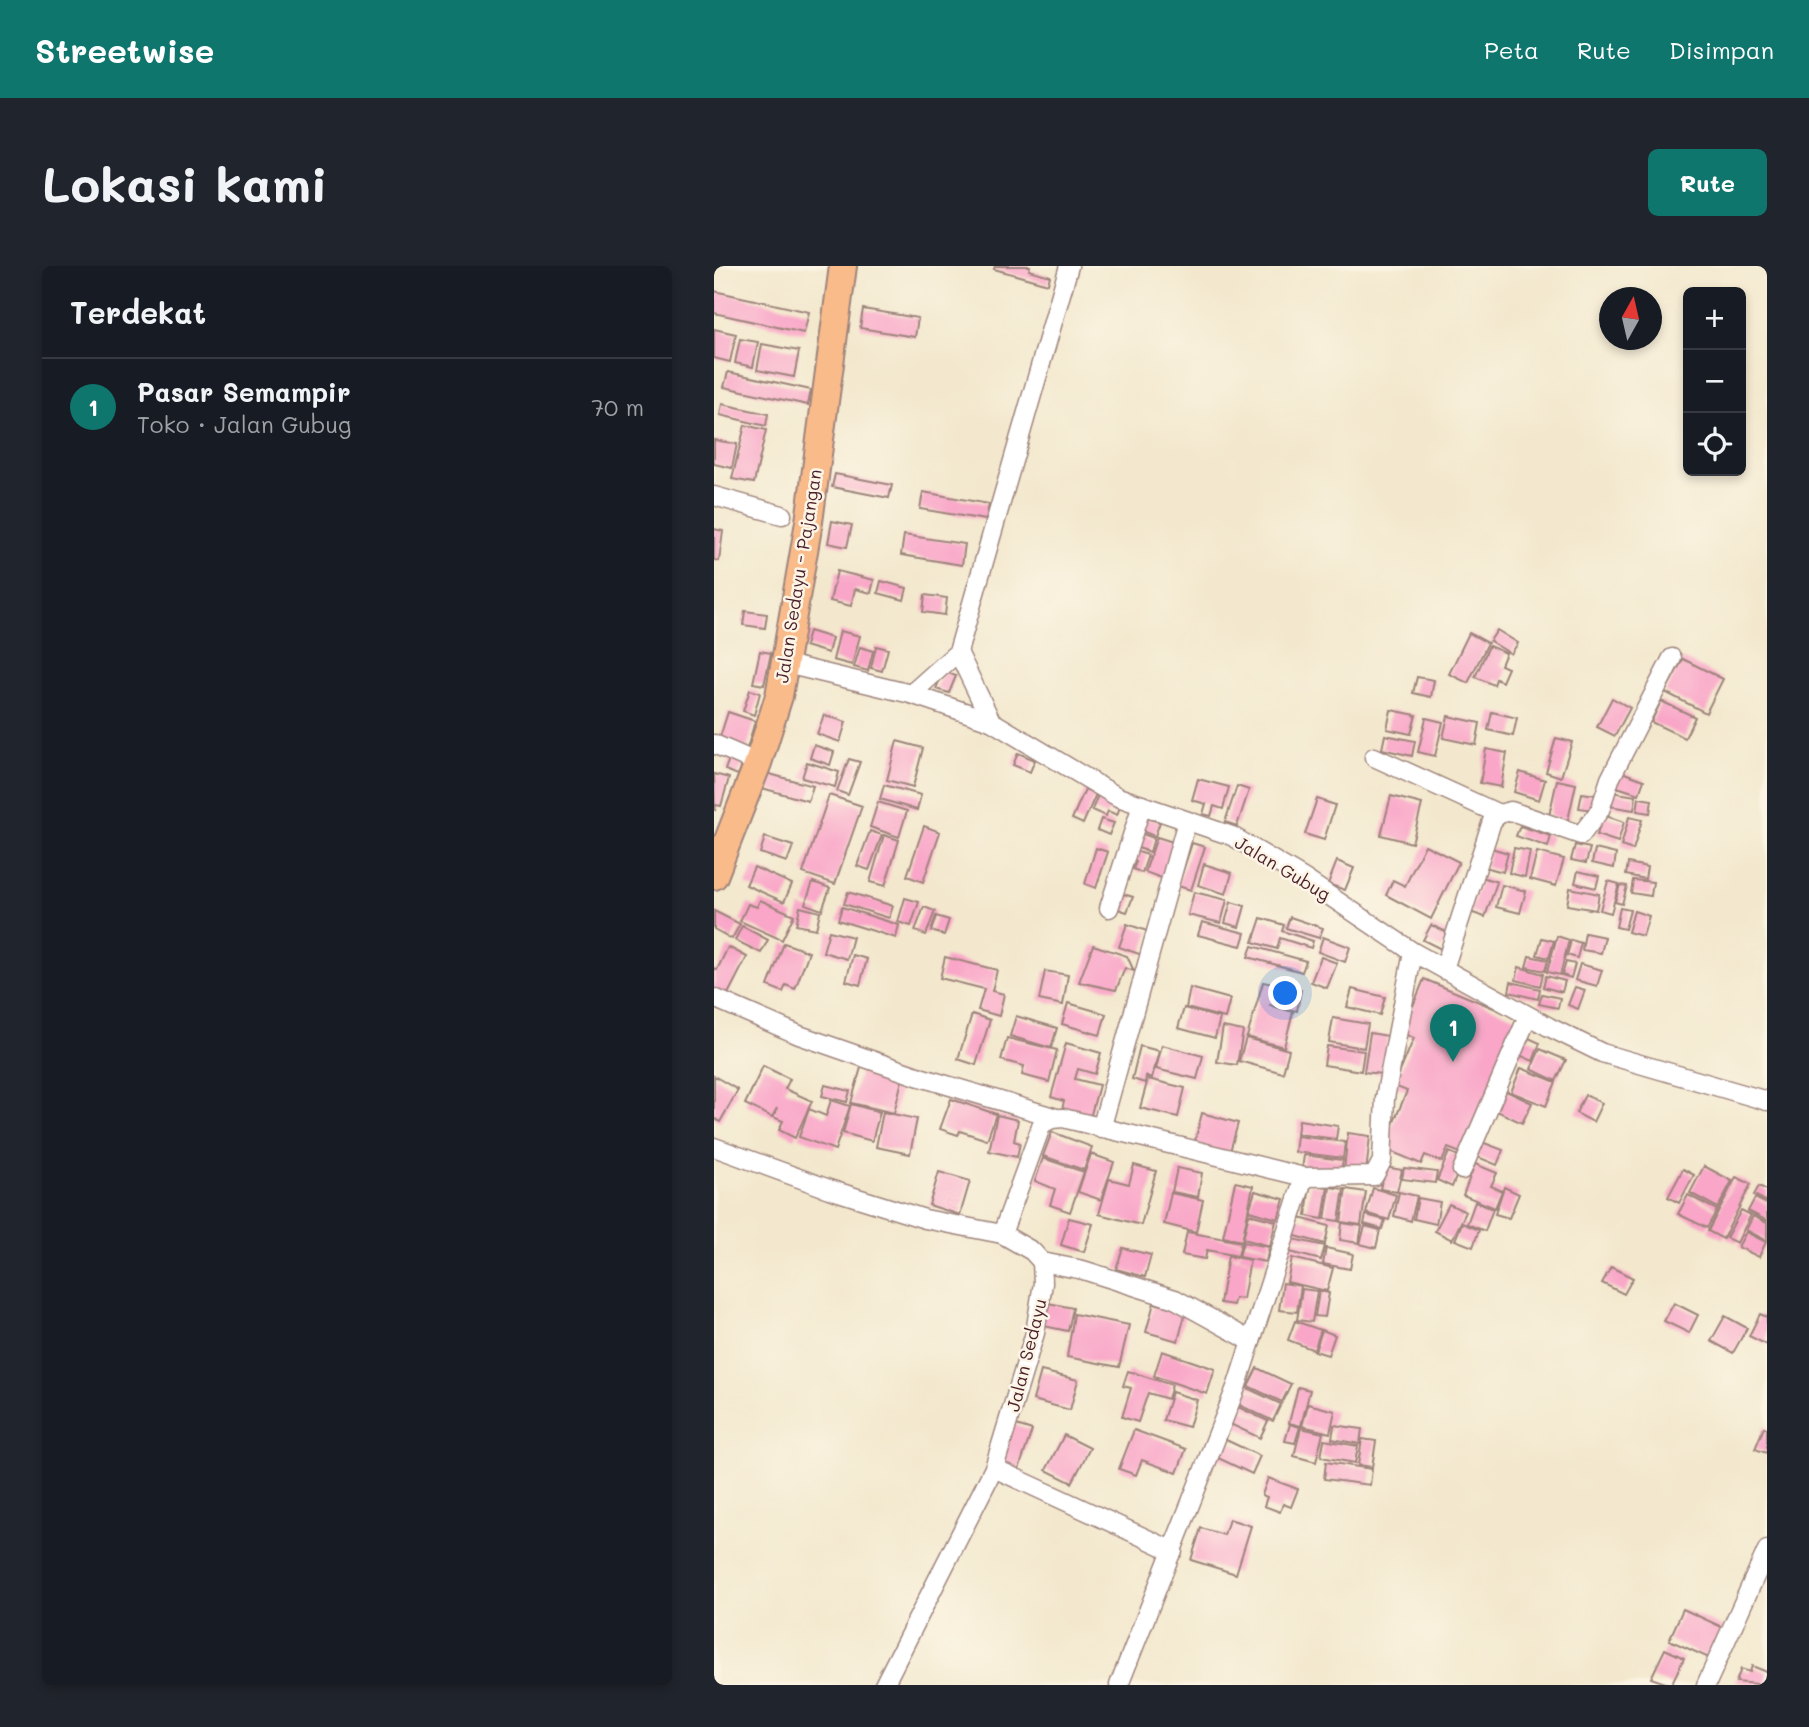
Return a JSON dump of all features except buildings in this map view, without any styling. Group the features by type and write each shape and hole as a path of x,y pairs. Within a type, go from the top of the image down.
{"main road":[{"name":"Jalan Sedayu - Pajangan","path":"714,876 758,762 786,664 840,268"}],"street":[{"path":"911,694 958,652 1069,266"},
{"path":"714,496 782,515"},
{"path":"958,652 991,721"},
{"path":"1374,757 1499,814 1510,811 1581,835 1600,810 1610,779 1672,658"},
{"name":"Jalan Gubug","path":"786,664 911,694 991,721 1094,785 1231,836 1303,878 1413,952 1528,1016 1602,1053 1767,1101"},
{"path":"714,744 758,762"},
{"path":"1109,908 1142,805"},
{"path":"1444,970 1488,832 1499,814"},
{"path":"1101,1129 1187,821"},
{"path":"714,998 799,1035 908,1073 1057,1118 1304,1177 1364,1178 1374,1176 1379,1168 1385,1098 1413,952"},
{"path":"1462,1170 1528,1016"},
{"path":"1002,1234 1042,1124 1057,1118"},
{"path":"714,1147 829,1189 925,1219 1002,1234 1032,1251 1042,1262 1083,1270 1175,1299 1251,1341"},
{"path":"1119,1685 1174,1551 1251,1341 1304,1177"},
{"name":"Jalan Sedayu","path":"884,1685 995,1468 1035,1333 1043,1283 1042,1262"},
{"path":"995,1468 1174,1551"},
{"path":"1706,1685 1767,1550"}],"place":[{"name":"Pasar Semampir","path":"1453,1062"}]}
